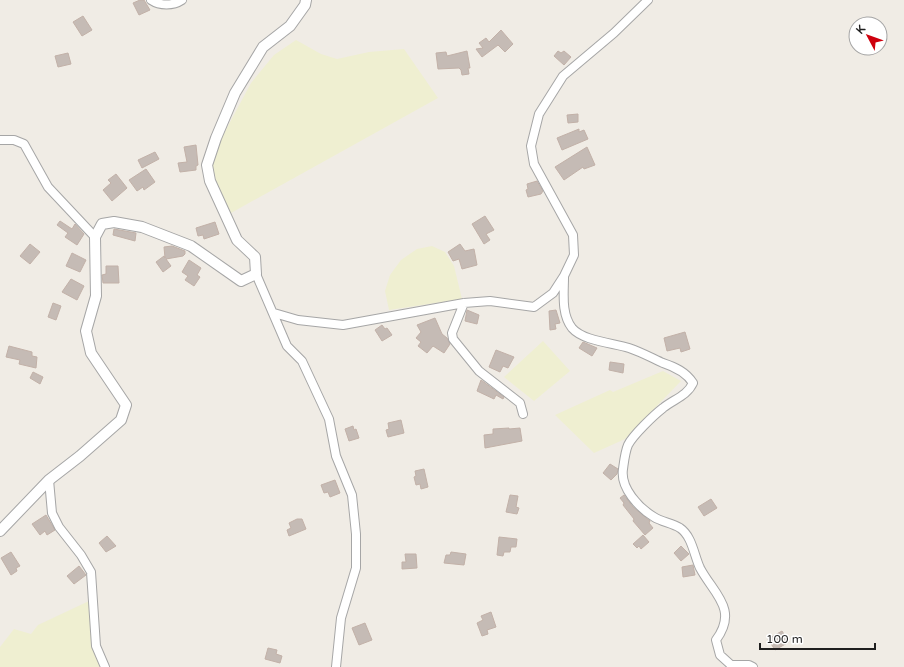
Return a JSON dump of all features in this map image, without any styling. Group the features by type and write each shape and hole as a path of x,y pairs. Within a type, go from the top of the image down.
{"street":[{"path":"151,0 158,5 182,0"},
{"path":"306,0 305,5 290,26 263,47 243,80 235,94 216,138 207,165 210,181 237,240 255,257 256,274 274,313 276,325 287,346 302,361 329,419 336,456 352,495 356,534 356,568 341,618 336,667"},
{"path":"274,313 298,320 343,325 464,303 490,301 534,306 553,294 574,255 573,235 534,164 531,146 539,114 563,76 614,33 648,0"},
{"path":"0,140 14,140 24,144 48,186 95,237"},
{"path":"0,531 49,480 80,456 121,420 126,405 91,353 86,331 96,296 95,237 102,224 114,222 142,227 192,246 241,281 256,274"},
{"path":"564,276 563,300 572,328 595,341 628,348 670,365 688,375 693,383 689,391 663,408 628,445 622,471 626,488 638,504 655,518 680,528 688,538 701,568 717,591 725,609 724,630 716,640 720,655 731,665 749,665 753,667"},
{"path":"464,303 452,333 453,339 479,371 520,403 523,414"},
{"path":"49,480 52,513 59,527 81,555 91,572 96,646 105,667"}],"green space":[{"path":"296,40 321,54 337,59 369,52 404,49 438,98 231,213 213,180 212,166 221,139 251,83 274,55"},
{"path":"432,246 445,252 454,266 462,299 389,310 385,291 390,275 401,260 417,249"},
{"path":"543,341 570,371 534,401 504,377"},
{"path":"663,371 681,381 625,439 594,453 555,415 610,390 613,392"},
{"path":"89,601 101,667 0,667 0,647 14,629 31,634 38,625"}],"building":[{"path":"144,0 150,10 139,15 133,3"},
{"path":"83,16 92,30 82,36 73,22"},
{"path":"501,30 513,44 505,52 498,45 482,57 476,49 483,48 479,43 486,38 489,42"},
{"path":"467,51 470,68 468,68 469,74 462,75 459,68 438,69 436,53 446,52 447,56"},
{"path":"558,51 561,53 564,51 571,57 564,65 554,56"},
{"path":"68,53 71,64 58,67 55,56"},
{"path":"578,114 578,122 568,123 567,115"},
{"path":"579,129 579,132 584,130 588,139 562,150 557,138"},
{"path":"196,145 198,165 196,166 196,170 180,172 178,163 187,162 184,147"},
{"path":"587,147 595,165 584,169 583,167 564,180 555,167"},
{"path":"155,152 159,159 142,168 138,160"},
{"path":"146,169 155,182 144,190 143,187 137,191 129,180"},
{"path":"116,174 127,188 112,201 103,190 111,183 108,180"},
{"path":"537,181 543,191 541,194 528,197 526,190 528,189 527,184"},
{"path":"485,216 494,230 486,234 490,240 484,244 472,224"},
{"path":"60,221 72,229 75,224 84,234 77,245 65,237 68,233 57,225"},
{"path":"215,222 219,234 204,239 203,235 198,236 196,228"},
{"path":"114,229 136,233 135,241 113,235"},
{"path":"30,244 40,252 30,264 20,256"},
{"path":"460,244 465,251 474,249 477,265 462,269 459,259 453,261 448,252"},
{"path":"172,246 185,251 185,254 183,256 166,259 171,266 163,272 156,262 164,256 165,258 164,247"},
{"path":"72,253 86,260 80,272 66,266"},
{"path":"189,260 201,268 197,275 200,277 194,286 185,280 188,276 182,272"},
{"path":"106,266 118,266 119,283 103,283 102,275 106,274"},
{"path":"71,279 84,286 77,300 62,292"},
{"path":"53,303 61,306 56,320 48,317"},
{"path":"467,310 479,315 477,324 465,321"},
{"path":"556,310 560,323 555,324 556,329 550,330 549,311"},
{"path":"435,318 442,334 447,338 450,344 444,353 433,346 427,353 418,346 421,342 416,338 421,332 417,325"},
{"path":"382,325 385,329 387,328 392,335 382,341 375,330"},
{"path":"685,332 690,349 681,352 680,348 667,351 664,338"},
{"path":"583,342 597,348 592,356 579,348"},
{"path":"9,346 32,352 32,356 37,357 36,368 19,364 20,360 6,357"},
{"path":"496,350 514,357 508,368 503,366 500,372 489,367"},
{"path":"610,362 624,364 623,373 609,370"},
{"path":"33,372 43,377 40,384 30,378"},
{"path":"481,380 504,397 503,399 496,395 494,399 477,391"},
{"path":"401,420 404,433 388,437 386,430 389,429 388,423"},
{"path":"353,426 354,430 356,429 359,438 349,441 345,429"},
{"path":"520,428 522,441 485,448 484,435 493,434 493,429"},
{"path":"610,464 618,469 617,474 611,480 603,473"},
{"path":"424,469 428,487 421,489 420,484 416,485 414,477 416,476 415,471"},
{"path":"335,480 340,493 330,497 328,492 324,493 321,485"},
{"path":"510,495 518,496 516,507 519,508 517,514 506,512"},
{"path":"624,495 633,507 650,521 649,523 653,528 645,535 633,521 634,519 623,505 624,503 620,498"},
{"path":"711,499 717,508 704,516 698,507"},
{"path":"46,515 55,530 47,535 45,531 40,535 32,524"},
{"path":"297,519 302,519 306,529 289,536 287,530 291,528 289,523"},
{"path":"643,535 649,542 641,549 639,546 637,548 633,544"},
{"path":"107,536 116,546 106,552 99,543"},
{"path":"499,537 517,539 516,547 511,547 510,552 504,552 503,556 497,555"},
{"path":"681,546 689,554 681,561 674,553"},
{"path":"11,552 20,566 16,568 17,571 11,575 1,558"},
{"path":"451,552 466,554 464,565 444,563 446,555 450,555"},
{"path":"405,554 416,554 417,568 402,569 402,562 406,562"},
{"path":"693,565 695,575 683,577 682,567"},
{"path":"79,566 86,575 74,584 67,576"},
{"path":"491,612 496,627 487,630 488,634 482,636 477,623 483,620 481,616"},
{"path":"365,623 372,640 359,645 352,628"},
{"path":"782,631 789,642 775,650 768,639"},
{"path":"268,648 277,650 276,654 282,656 280,663 265,659"}]}
